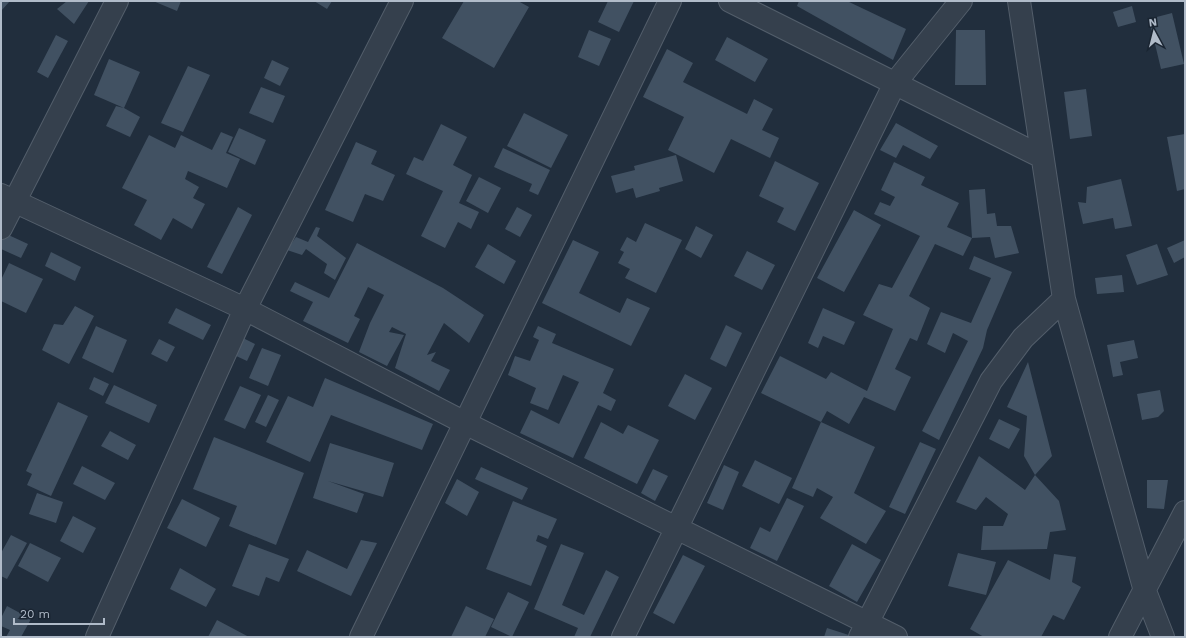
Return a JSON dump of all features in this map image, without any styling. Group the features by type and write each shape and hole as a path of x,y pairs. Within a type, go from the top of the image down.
{"street":[{"path":"1,228 8,198 117,1"},
{"path":"97,637 245,309 402,1"},
{"path":"361,637 670,1"},
{"path":"730,1 1042,157"},
{"path":"623,637 895,84 961,1"},
{"path":"1019,1 1064,300 1145,591 1163,637"},
{"path":"8,198 245,309 465,423 677,527 864,630 896,637"},
{"path":"864,630 991,380 1023,338 1064,300"},
{"path":"1120,637 1185,512"}],"building":[{"path":"1,1 10,1 1,11"},
{"path":"67,1 89,1 74,24 57,9"},
{"path":"153,1 181,1 177,11"},
{"path":"314,1 332,1 327,9"},
{"path":"464,1 518,1 529,7 494,68 442,38"},
{"path":"608,1 634,1 619,32 598,22"},
{"path":"799,1 847,1 906,29 893,60 797,6"},
{"path":"1132,6 1136,22 1118,27 1113,12"},
{"path":"1172,13 1184,64 1161,69 1149,19"},
{"path":"589,30 611,39 599,66 578,57"},
{"path":"956,30 985,30 986,85 955,85"},
{"path":"56,35 68,41 48,78 37,72"},
{"path":"727,37 768,59 755,82 715,60"},
{"path":"667,49 693,63 683,82 747,114 754,99 773,109 762,130 779,138 770,158 731,139 714,173 668,150 684,117 643,97"},
{"path":"109,59 140,72 124,108 94,95"},
{"path":"272,60 289,68 280,86 264,78"},
{"path":"188,66 210,75 183,132 161,123"},
{"path":"261,87 285,96 273,123 249,113"},
{"path":"1086,89 1092,136 1070,139 1064,92"},
{"path":"116,106 124,108 140,117 130,137 106,126"},
{"path":"524,113 568,135 551,168 507,146"},
{"path":"896,123 938,146 930,159 903,145 896,158 880,150"},
{"path":"441,124 467,137 453,165 472,175 459,203 479,212 471,229 458,222 445,248 421,236 443,191 406,174 414,157 423,161"},
{"path":"239,128 266,140 255,165 228,152"},
{"path":"221,132 233,137 226,153 240,159 227,188 188,171 185,179 199,187 193,198 205,204 192,229 173,218 161,240 134,225 147,200 122,188 149,135 175,148 181,135 212,150"},
{"path":"1185,134 1185,189 1177,191 1167,137"},
{"path":"356,142 377,151 371,164 395,175 383,201 365,194 353,222 325,210"},
{"path":"503,148 550,170 538,195 529,191 532,184 494,167"},
{"path":"676,155 683,181 659,188 660,191 636,198 633,188 616,193 611,176 635,170 634,166"},
{"path":"775,161 819,183 795,231 777,222 784,208 759,196"},
{"path":"894,162 925,177 921,185 959,203 947,227 972,238 963,256 935,244 909,296 930,308 917,341 910,338 895,369 911,377 895,411 864,397 849,424 827,411 821,422 761,393 780,356 826,379 831,372 867,391 893,329 863,315 879,284 892,288 920,236 874,214 880,202 890,206 895,197 881,190"},
{"path":"479,177 501,188 488,213 466,201"},
{"path":"1121,179 1132,226 1115,229 1113,218 1083,224 1078,202 1086,203 1087,187"},
{"path":"985,189 987,214 995,213 997,226 1011,226 1019,253 995,258 990,237 972,238 969,190"},
{"path":"238,207 252,215 222,274 207,267"},
{"path":"517,207 532,215 520,237 505,229"},
{"path":"854,210 881,225 844,292 817,278"},
{"path":"645,223 682,240 656,293 625,278 630,269 618,263 624,252 620,250 627,237 636,242"},
{"path":"696,226 713,235 701,258 685,249"},
{"path":"316,227 320,228 317,236 346,258 335,280 324,273 327,264 306,249 302,255 287,250 296,237 308,242"},
{"path":"2,232 28,244 21,258 1,249"},
{"path":"573,240 599,252 579,293 620,313 627,298 650,308 631,346 542,303"},
{"path":"1185,240 1185,257 1174,263 1167,248"},
{"path":"357,243 443,288 484,315 469,343 444,323 427,355 436,352 431,361 450,370 439,391 395,368 406,334 392,327 389,332 404,335 387,366 359,352 370,323 384,295 368,287 354,316 360,319 348,343 303,321 313,302 290,291 295,282 329,298"},
{"path":"488,244 516,261 504,284 475,267"},
{"path":"1157,244 1168,275 1137,285 1126,255"},
{"path":"747,251 775,265 762,290 734,276"},
{"path":"51,252 81,267 75,281 45,266"},
{"path":"974,256 1012,272 987,330 983,348 939,440 922,431 968,341 953,333 945,353 927,344 941,312 971,323 991,278 969,269"},
{"path":"9,263 43,279 26,313 1,301 1,280"},
{"path":"1122,275 1124,292 1097,294 1095,278"},
{"path":"75,306 94,316 69,364 42,350 54,324 63,325"},
{"path":"176,308 211,325 203,340 168,323"},
{"path":"823,308 855,322 844,345 823,336 818,348 808,343"},
{"path":"726,325 742,333 726,367 710,359"},
{"path":"96,326 127,340 113,373 82,358"},
{"path":"538,326 556,334 552,343 614,369 603,393 616,400 611,411 598,405 573,458 520,433 531,410 559,424 579,382 563,375 548,410 530,403 536,388 508,375 515,356 530,361 539,340 533,337"},
{"path":"243,338 255,344 247,361 234,355"},
{"path":"159,339 175,347 167,362 151,354"},
{"path":"1134,340 1138,358 1120,362 1123,375 1113,377 1107,345"},
{"path":"262,348 281,355 268,386 249,378"},
{"path":"1028,362 1052,456 1035,475 1024,456 1027,416 1007,407"},
{"path":"685,374 712,388 695,420 668,406"},
{"path":"94,377 109,384 103,396 89,389"},
{"path":"325,378 433,424 422,450 331,415 310,462 266,442 288,396 313,407"},
{"path":"114,385 157,405 149,423 105,403"},
{"path":"240,386 261,395 245,429 224,420"},
{"path":"1160,390 1164,411 1158,417 1142,420 1137,394"},
{"path":"268,395 279,400 266,427 255,422"},
{"path":"58,402 88,416 51,496 27,485 32,474 26,471"},
{"path":"999,419 1020,429 1009,449 989,439"},
{"path":"601,422 623,434 628,425 659,440 637,484 584,458"},
{"path":"821,422 875,447 854,493 886,511 866,544 820,518 833,497 817,488 813,497 792,488"},
{"path":"110,431 136,445 128,460 101,446"},
{"path":"214,437 304,473 276,545 229,526 237,506 193,489"},
{"path":"920,442 936,449 905,514 889,507"},
{"path":"330,443 394,463 383,497 328,481 364,494 357,513 313,498"},
{"path":"979,456 1025,490 1035,475 1059,501 1066,530 1050,532 1047,549 981,550 983,526 1003,526 1008,514 986,497 976,510 956,502"},
{"path":"755,460 792,478 779,504 742,486"},
{"path":"724,465 739,472 723,510 707,503"},
{"path":"82,466 115,483 105,500 73,484"},
{"path":"481,467 528,488 522,500 475,479"},
{"path":"653,469 668,476 655,501 641,493"},
{"path":"457,479 479,492 467,516 445,503"},
{"path":"1147,480 1168,480 1164,509 1147,508"},
{"path":"37,493 63,502 56,523 29,514"},
{"path":"787,498 804,506 777,561 750,548 760,527 770,532"},
{"path":"182,499 220,518 206,547 167,528"},
{"path":"513,501 557,519 548,539 538,535 536,541 547,546 531,586 486,569"},
{"path":"73,516 96,528 83,553 60,541"},
{"path":"11,535 27,543 7,579 1,576 1,553"},
{"path":"361,540 377,543 351,596 297,571 307,550 347,569"},
{"path":"30,543 61,558 48,582 18,566"},
{"path":"249,544 289,559 279,582 266,577 259,596 232,586"},
{"path":"561,544 584,553 562,605 584,615 606,570 619,577 590,637 574,637 578,628 534,609"},
{"path":"852,544 881,560 857,602 829,586"},
{"path":"958,553 996,562 986,595 948,586"},
{"path":"1054,554 1076,557 1072,582 1081,587 1064,620 1053,615 1041,637 984,637 970,629 1008,560 1050,580"},
{"path":"683,555 705,566 674,624 653,613"},
{"path":"180,568 216,589 206,607 170,589"},
{"path":"508,592 529,602 512,637 491,627"},
{"path":"7,606 31,619 21,637 6,637 10,630 1,626 1,618"},
{"path":"466,606 494,619 485,637 451,637"},
{"path":"217,620 249,637 208,637"},
{"path":"827,628 855,637 824,637"}]}
